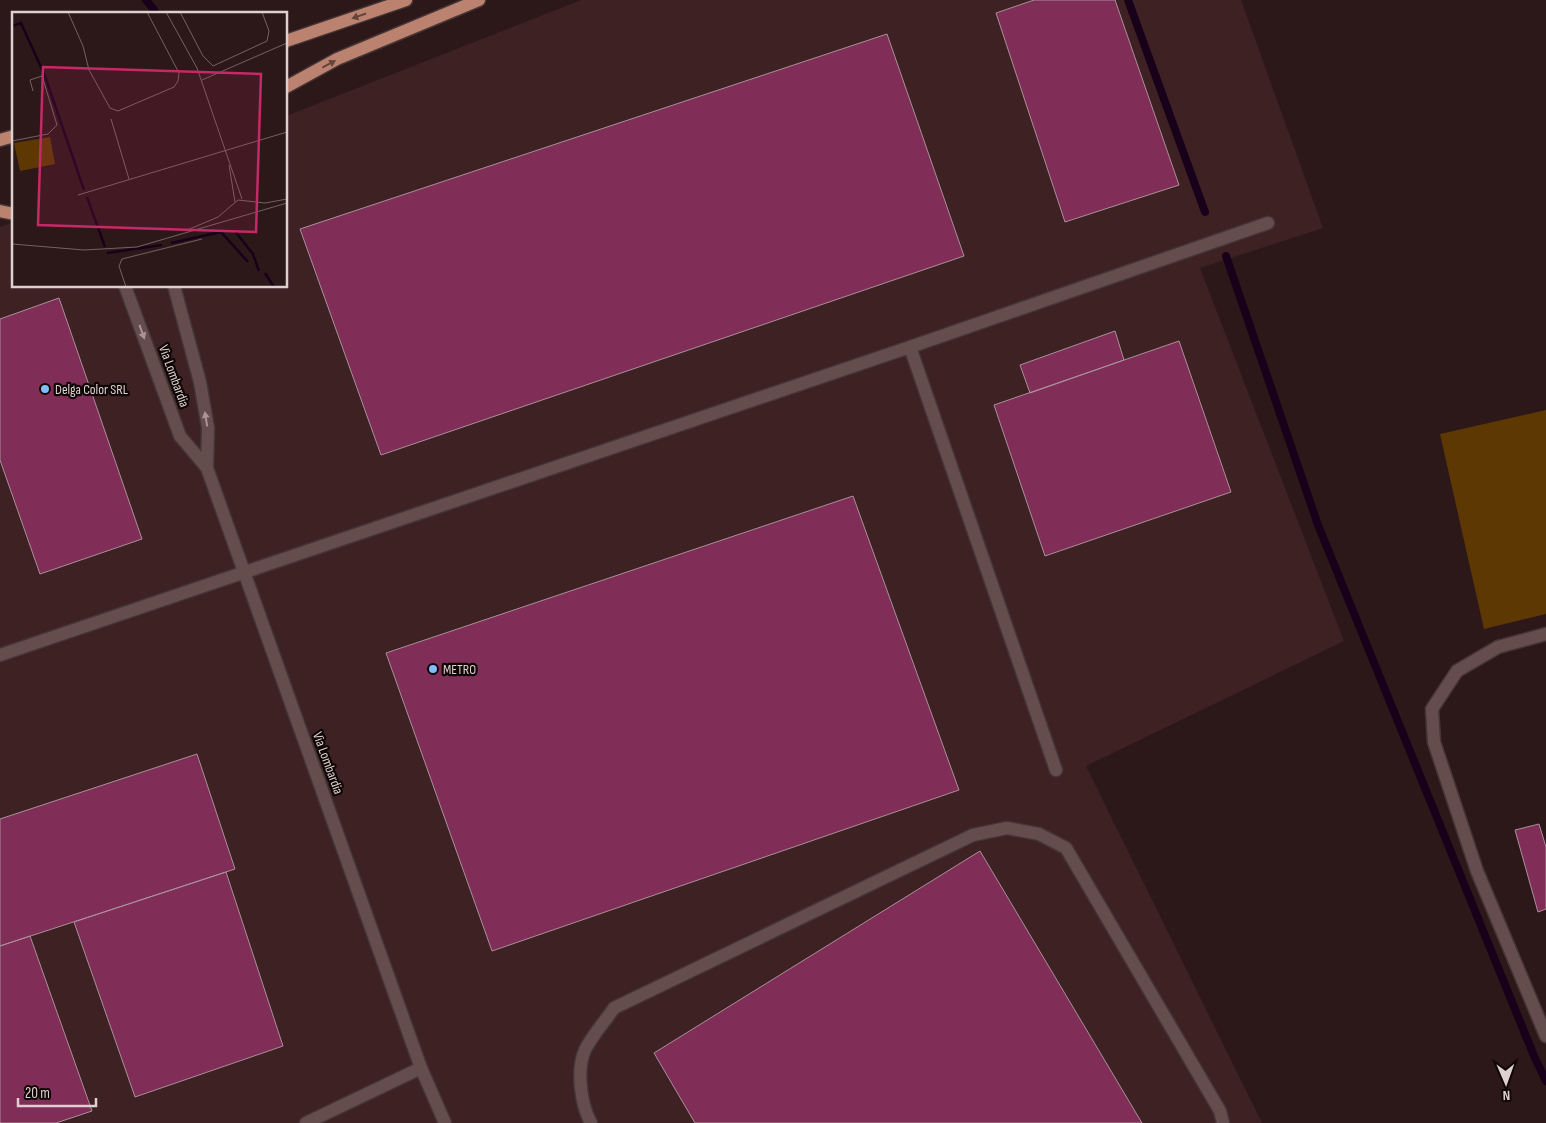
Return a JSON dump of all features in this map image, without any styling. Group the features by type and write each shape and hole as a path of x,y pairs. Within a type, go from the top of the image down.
{"main road":[{"path":"288,40 406,0"},
{"path":"288,86 337,59 479,0"}],"street":[{"path":"0,655 244,574 1268,223"},
{"name":"Via Lombardia","path":"126,288 180,436 207,468"},
{"name":"Via Lombardia","path":"175,288 200,382 208,428 207,468 421,1068 445,1123"},
{"path":"910,347 1056,770"},
{"path":"1546,634 1498,647 1457,671 1432,709 1434,742 1477,871 1546,1036"},
{"path":"591,1123 584,1111 580,1080 585,1051 614,1008 973,835 1007,828 1039,834 1066,848 1220,1111 1224,1123"},
{"path":"306,1123 421,1068"}],"shaded area":[{"path":"581,0 1241,0 1323,228 1200,268 1344,641 1086,766 1262,1123 0,1123 0,227 12,223 12,288 288,288 288,115"},
{"path":"1546,410 1546,614 1484,629 1440,434"}],"building":[{"path":"1034,0 1115,0 1179,185 1065,222 996,13"},
{"path":"887,34 964,256 381,455 300,229"},
{"name":"Delga Color SRL","path":"59,298 142,539 40,574 0,460 0,319"},
{"path":"1115,331 1124,360 1030,393 1020,365"},
{"path":"1179,341 1231,492 1045,556 994,405"},
{"path":"853,496 959,790 492,951 386,653"},
{"path":"197,754 235,869 0,946 0,819"},
{"path":"1539,824 1546,847 1546,909 1538,912 1515,830"},
{"path":"980,851 1142,1123 695,1123 654,1053"},
{"path":"226,872 283,1046 135,1097 74,922"},
{"path":"30,936 92,1111 56,1123 0,1123 0,946"}],"waterway":[{"path":"146,0 155,11"},
{"path":"1128,0 1205,212"},
{"path":"1226,256 1318,525 1534,1056 1546,1081"}],"place":[{"name":"Delga Color SRL","path":"45,389"},
{"name":"METRO","path":"433,669"}]}
